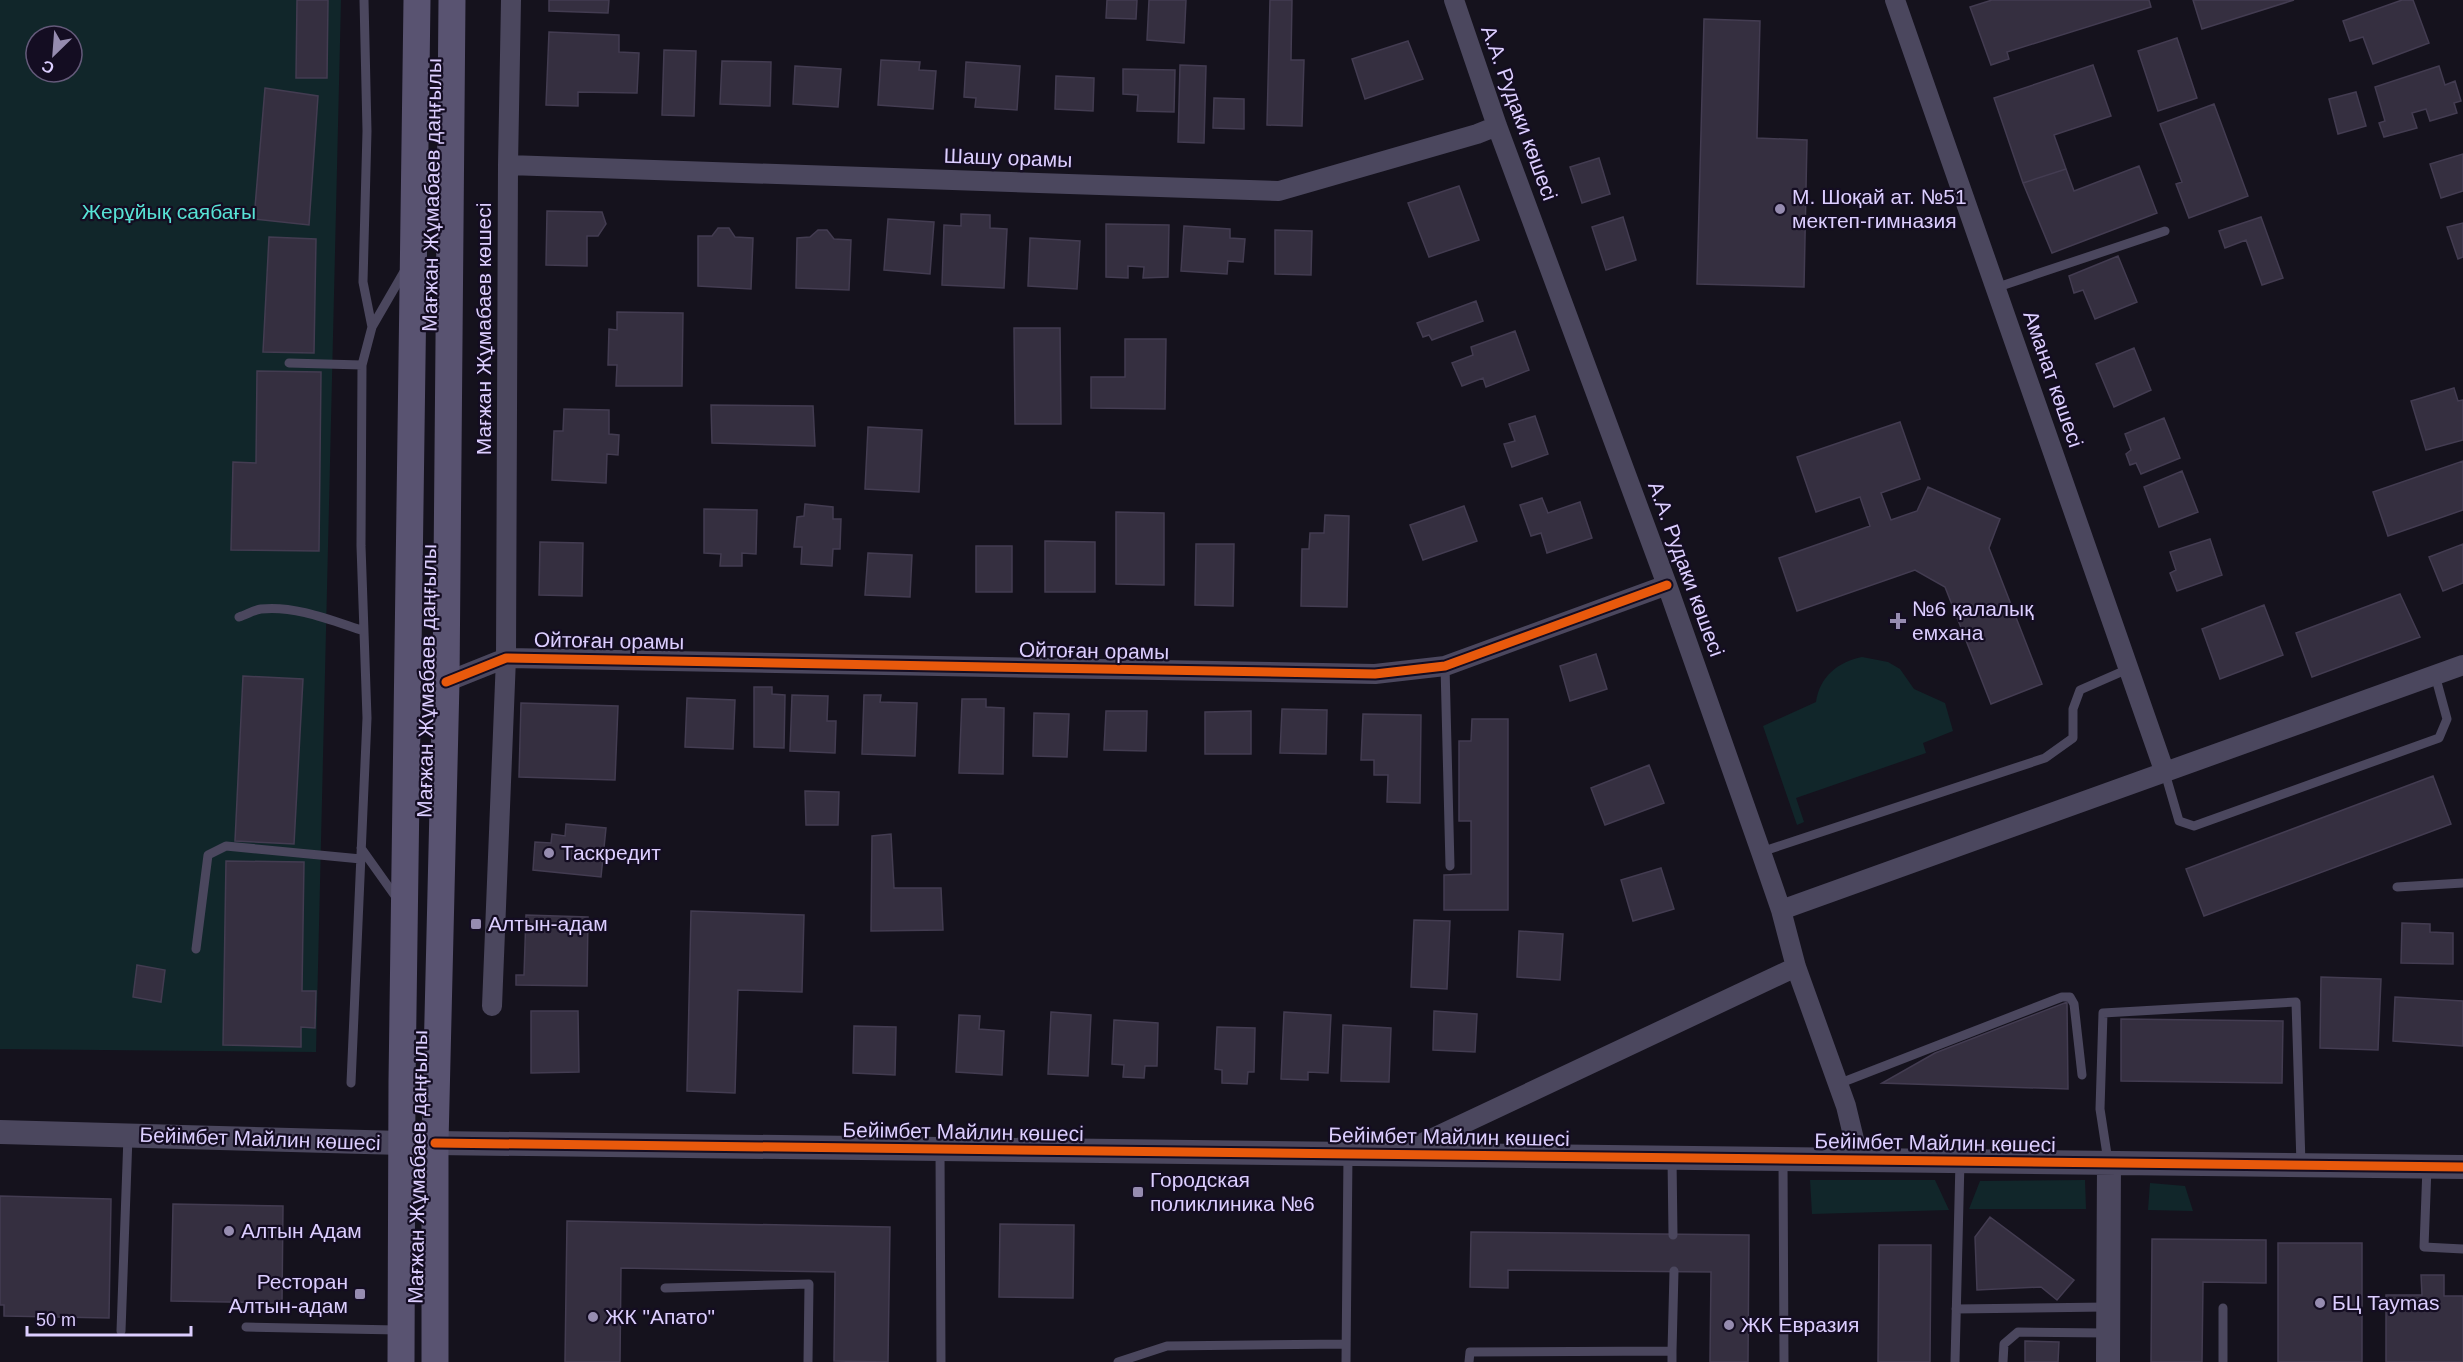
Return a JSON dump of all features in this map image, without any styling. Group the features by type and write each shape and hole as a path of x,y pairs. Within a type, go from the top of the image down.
{"main road":[{"name":"Мағжан Жұмабаев даңғылы","path":"435,1362 435,1143 446,682 452,0"},
{"name":"Мағжан Жұмабаев даңғылы","path":"401,1362 414,254 414,9"},
{"name":"Бейімбет Майлин көшесі","path":"402,1143 435,1143"}],"street":[{"name":"Мағжан Жұмабаев көшесі","path":"492,1006 506,657 508,165 512,0"},
{"name":"А.А. Рудаки көшесі","path":"1454,0 1497,126 1667,585 1761,852 1781,910 1796,967 1838,1084 1859,1160"},
{"name":"Аманат көшесі","path":"1895,0 2165,773"},
{"name":"Шашу орамы","path":"508,165 1279,191 1477,134 1497,126"},
{"name":"Ойтоған орамы","path":"506,657 1375,674 1445,666 1667,585"},
{"path":"446,682 506,657"},
{"path":"1781,910 2463,665"},
{"path":"1398,1155 1796,967"},
{"name":"Бейімбет Майлин көшесі","path":"0,1132 402,1143"},
{"name":"Бейімбет Майлин көшесі","path":"435,1143 2463,1167"},
{"path":"2108,1362 2109,1163"}],"lane":[{"path":"364,0 368,131 363,282 372,327"},
{"path":"1995,288 2165,231"},
{"path":"351,1083 367,718 361,546 362,365 372,327 414,254"},
{"path":"289,363 362,365"},
{"path":"239,617 260,609 282,610 322,618 364,631"},
{"path":"1445,666 1450,866"},
{"path":"1761,852 2045,758 2073,738 2073,709 2080,690 2128,669"},
{"path":"2165,773 2179,821 2194,826 2439,738 2447,719 2435,675"},
{"path":"196,948 208,855 216,849 226,846 361,859"},
{"path":"362,848 405,910"},
{"path":"2397,887 2463,883"},
{"path":"1838,1084 2062,997 2070,998 2074,1004 2082,1075"},
{"path":"2109,1163 2100,1109 2103,1013 2296,1002 2301,1165"},
{"path":"121,1331 128,1136"},
{"path":"940,1149 941,1362"},
{"path":"1346,1362 1348,1154"},
{"path":"1672,1158 1673,1235"},
{"path":"1783,1159 1784,1362"},
{"path":"1955,1362 1960,1161"},
{"path":"2427,1167 2424,1247 2463,1249"},
{"path":"1672,1362 1674,1271"},
{"path":"665,1287 809,1284 808,1362"},
{"path":"1956,1310 2109,1307"},
{"path":"2223,1308 2223,1362"},
{"path":"246,1327 401,1330"},
{"path":"2003,1362 2004,1344 2018,1332 2108,1333"},
{"path":"1118,1362 1167,1346 1346,1344"},
{"path":"1469,1362 1470,1352 1672,1351"},
{"path":"1556,1362 1557,1352"}],"green space":[{"name":"Жерұйық саябағы","path":"0,0 341,0 316,1052 0,1049"},
{"path":"1862,657 1888,662 1900,669 1914,689 1945,703 1953,731 1923,743 1926,753 1796,798 1804,822 1797,825 1763,726 1816,702 1822,685 1832,672 1845,662"},
{"path":"1810,1180 1935,1180 1949,1210 1812,1214"},
{"path":"2085,1180 2086,1209 1969,1209 1980,1181"},
{"path":"2150,1183 2185,1186 2193,1211 2148,1210"}],"building":[{"path":"297,0 328,0 327,78 296,78"},
{"path":"549,0 609,0 608,13 549,11"},
{"path":"1107,0 1137,0 1136,19 1106,18"},
{"path":"1149,0 1186,0 1184,43 1147,40"},
{"path":"1270,0 1292,0 1291,60 1304,60 1302,126 1267,125"},
{"path":"1992,0 2149,0 2151,7 2007,52 2009,59 1991,65 1970,7"},
{"path":"2193,0 2294,0 2202,29"},
{"path":"2402,0 2413,0 2429,43 2373,64 2363,37 2350,41 2343,21"},
{"path":"1704,19 1760,21 1757,138 1807,140 1804,287 1697,284"},
{"path":"549,32 619,35 619,52 639,53 637,93 578,92 578,106 546,105"},
{"path":"2177,38 2197,98 2158,111 2138,51"},
{"path":"1408,41 1423,79 1365,99 1352,59"},
{"path":"664,50 696,51 694,116 662,115"},
{"path":"881,60 920,62 919,70 936,71 933,109 878,105"},
{"path":"722,61 771,62 770,106 720,104"},
{"path":"966,62 1020,66 1017,110 975,107 976,98 964,97"},
{"path":"1180,65 1206,66 1204,143 1178,142"},
{"path":"2093,65 2111,116 2054,135 2066,169 2023,183 1994,98"},
{"path":"795,66 841,69 838,107 793,104"},
{"path":"2439,66 2445,85 2455,81 2461,101 2454,103 2457,113 2430,121 2426,109 2412,113 2417,128 2384,137 2379,123 2385,121 2375,87"},
{"path":"1123,69 1175,70 1174,112 1137,111 1138,95 1123,94"},
{"path":"1056,76 1094,78 1093,111 1055,109"},
{"path":"265,88 318,96 309,225 254,219"},
{"path":"2356,92 2366,126 2338,134 2329,99"},
{"path":"1214,98 1244,99 1244,129 1213,128"},
{"path":"2214,104 2248,196 2189,218 2176,184 2182,182 2160,124"},
{"path":"2463,154 2463,191 2441,198 2430,164"},
{"path":"1599,158 1610,194 1582,203 1570,167"},
{"path":"2139,166 2157,213 2052,253 2023,183 2066,169 2074,191"},
{"path":"1459,186 1479,240 1429,257 1408,203"},
{"path":"547,211 602,212 606,224 598,236 587,236 587,266 546,265"},
{"path":"961,214 990,215 990,228 1007,229 1004,288 942,285 944,225 961,226"},
{"path":"1623,217 1636,260 1606,270 1592,227"},
{"path":"2261,217 2283,278 2262,285 2246,240 2225,248 2219,231"},
{"path":"888,219 934,222 930,274 884,270"},
{"path":"2463,223 2463,257 2458,259 2447,227"},
{"path":"1106,224 1169,225 1168,277 1143,278 1144,267 1128,266 1128,278 1106,277"},
{"path":"1184,226 1230,229 1230,238 1245,239 1243,262 1228,261 1227,274 1181,271"},
{"path":"718,228 729,228 735,237 753,238 751,289 698,286 698,236 712,236"},
{"path":"818,230 827,230 834,239 851,240 849,290 796,288 797,238 810,237"},
{"path":"1275,230 1312,231 1311,275 1275,274"},
{"path":"269,237 316,239 314,353 263,352"},
{"path":"1030,238 1080,241 1077,289 1028,286"},
{"path":"2118,256 2137,302 2095,319 2083,290 2074,293 2069,276"},
{"path":"1476,301 1483,321 1432,340 1429,335 1423,337 1417,323"},
{"path":"617,312 683,313 682,386 616,386 617,365 608,365 609,329 617,330"},
{"path":"1014,328 1060,328 1061,424 1015,424"},
{"path":"1515,331 1529,370 1486,387 1483,378 1462,386 1452,363 1473,355 1471,347"},
{"path":"1125,339 1166,339 1165,409 1091,408 1091,377 1125,377"},
{"path":"2134,348 2151,390 2114,407 2096,364"},
{"path":"257,371 321,372 319,551 231,550 233,462 256,463"},
{"path":"2454,388 2458,401 2463,400 2463,440 2426,450 2411,401"},
{"path":"711,405 813,406 815,446 712,443"},
{"path":"564,409 609,410 609,434 619,435 618,455 607,454 606,483 552,480 554,431 563,431"},
{"path":"1535,416 1548,454 1512,467 1504,444 1515,441 1509,424"},
{"path":"2164,418 2180,458 2141,474 2136,463 2130,465 2126,454 2131,450 2125,434"},
{"path":"1900,422 1920,479 1881,493 1891,520 1917,511 1928,487 2000,519 1989,548 2042,684 1991,704 1945,587 1915,570 1797,611 1779,558 1870,526 1860,497 1816,512 1797,457"},
{"path":"868,427 922,430 919,492 865,489"},
{"path":"2463,461 2463,510 2388,536 2373,492"},
{"path":"2182,471 2198,512 2159,527 2144,487"},
{"path":"1542,498 1548,513 1580,502 1592,538 1547,553 1541,533 1531,536 1520,505"},
{"path":"805,504 833,507 833,519 841,519 840,549 833,549 832,566 801,564 802,547 794,547 797,517 804,516"},
{"path":"1464,506 1477,541 1423,560 1410,525"},
{"path":"704,509 757,510 756,554 742,553 742,566 720,566 721,554 704,553"},
{"path":"1116,512 1164,513 1164,585 1116,584"},
{"path":"1325,515 1349,516 1347,607 1301,606 1302,549 1309,549 1310,533 1324,533"},
{"path":"2210,539 2222,575 2177,591 2170,573 2176,570 2170,552"},
{"path":"1045,541 1095,542 1095,592 1045,592"},
{"path":"540,542 583,543 582,596 539,595"},
{"path":"1196,544 1234,544 1233,606 1195,605"},
{"path":"2463,544 2463,583 2443,591 2429,557"},
{"path":"976,546 1012,546 1012,592 976,592"},
{"path":"868,553 912,555 910,597 865,595"},
{"path":"2400,594 2420,637 2312,677 2296,633"},
{"path":"2264,605 2283,655 2220,679 2202,629"},
{"path":"1596,654 1607,689 1570,701 1560,666"},
{"path":"243,676 303,679 294,844 235,841"},
{"path":"754,687 772,687 772,694 785,695 784,748 754,747"},
{"path":"792,695 828,696 827,721 836,721 835,753 790,751"},
{"path":"864,695 881,695 880,702 917,703 915,756 862,754"},
{"path":"687,698 735,700 733,749 685,747"},
{"path":"962,699 986,699 986,707 1004,708 1003,774 959,773"},
{"path":"521,703 618,706 615,780 519,777"},
{"path":"1282,709 1327,710 1326,754 1280,753"},
{"path":"1106,711 1147,711 1146,751 1104,750"},
{"path":"1251,711 1251,754 1205,754 1205,712"},
{"path":"1034,713 1069,714 1067,757 1033,756"},
{"path":"1363,714 1421,715 1420,803 1387,802 1388,775 1374,775 1374,760 1361,760"},
{"path":"1472,719 1508,719 1508,910 1444,910 1444,875 1471,874 1471,821 1459,821 1459,741 1471,741"},
{"path":"1649,765 1664,803 1605,825 1591,788"},
{"path":"2433,776 2451,824 2204,916 2186,869"},
{"path":"805,791 839,792 838,825 806,825"},
{"path":"566,824 606,828 601,877 533,870 535,842 551,843 552,834 565,836"},
{"path":"891,834 894,888 941,888 943,930 871,931 872,836"},
{"path":"226,861 304,862 302,991 316,991 315,1028 301,1027 301,1047 223,1045"},
{"path":"1661,868 1674,909 1633,921 1621,880"},
{"path":"691,911 804,915 802,992 738,990 735,1093 687,1091"},
{"path":"526,915 588,917 587,986 516,985 516,975 524,975"},
{"path":"1414,920 1450,921 1447,989 1411,987"},
{"path":"2402,923 2430,924 2430,932 2453,933 2453,964 2401,963"},
{"path":"1519,931 1563,934 1560,980 1517,977"},
{"path":"137,965 165,970 161,1002 133,997"},
{"path":"2321,977 2381,979 2378,1050 2320,1048"},
{"path":"2395,997 2463,1001 2463,1046 2393,1041"},
{"path":"2067,1002 2068,1089 1882,1083 1935,1053"},
{"path":"531,1011 578,1011 579,1072 531,1073"},
{"path":"1434,1011 1477,1014 1475,1052 1433,1050"},
{"path":"1051,1012 1091,1015 1088,1076 1048,1074"},
{"path":"1284,1012 1331,1015 1328,1073 1308,1072 1308,1080 1281,1079"},
{"path":"959,1015 980,1016 979,1029 1004,1031 1002,1075 956,1072"},
{"path":"2121,1019 2283,1021 2282,1083 2121,1081"},
{"path":"1114,1020 1158,1023 1157,1066 1145,1066 1144,1078 1123,1077 1124,1065 1112,1064"},
{"path":"1343,1025 1391,1028 1389,1082 1341,1081"},
{"path":"854,1026 896,1027 895,1075 853,1073"},
{"path":"1217,1027 1255,1028 1254,1072 1248,1072 1247,1084 1222,1083 1222,1070 1215,1069"},
{"path":"0,1196 111,1199 109,1318 4,1316 4,1305 0,1305"},
{"path":"173,1204 283,1206 282,1303 171,1301"},
{"path":"1990,1217 2074,1280 2057,1300 2041,1287 1977,1290 1975,1237"},
{"name":"ЖК \"Апато\"","path":"567,1221 890,1227 888,1362 834,1361 835,1272 621,1268 620,1362 565,1362"},
{"path":"1000,1224 1074,1225 1073,1298 999,1297"},
{"name":"ЖК Евразия","path":"1471,1232 1749,1235 1748,1362 1710,1362 1711,1272 1508,1270 1508,1288 1470,1287"},
{"path":"2152,1239 2266,1240 2266,1283 2203,1282 2202,1362 2151,1362"},
{"name":"БЦ Taymas","path":"2278,1243 2362,1243 2362,1362 2278,1362"},
{"path":"1879,1245 1931,1245 1930,1362 1878,1362"},
{"path":"2421,1275 2444,1275 2444,1296 2463,1296 2463,1362 2386,1362 2386,1295 2422,1295"},
{"path":"2025,1341 2059,1342 2058,1362 2025,1362"}],"cycle path":[{"path":"446,682 506,658 1375,674 1445,666 1667,585"},
{"path":"435,1143 2463,1167"}],"place":[{"name":"М. Шоқай ат. №51 мектеп-гимназия","path":"1780,209"},
{"name":"№6 қалалық емхана","path":"1898,621"},
{"name":"Таскредит","path":"549,853"},
{"name":"Алтын-адам","path":"476,924"},
{"name":"Городская поликлиника №6","path":"1138,1192"},
{"name":"Алтын Адам","path":"229,1231"},
{"name":"Ресторан Алтын-адам","path":"360,1294"},
{"name":"БЦ Taymas","path":"2320,1303"},
{"name":"ЖК \"Апато\"","path":"593,1317"},
{"name":"ЖК Евразия","path":"1729,1325"}]}
